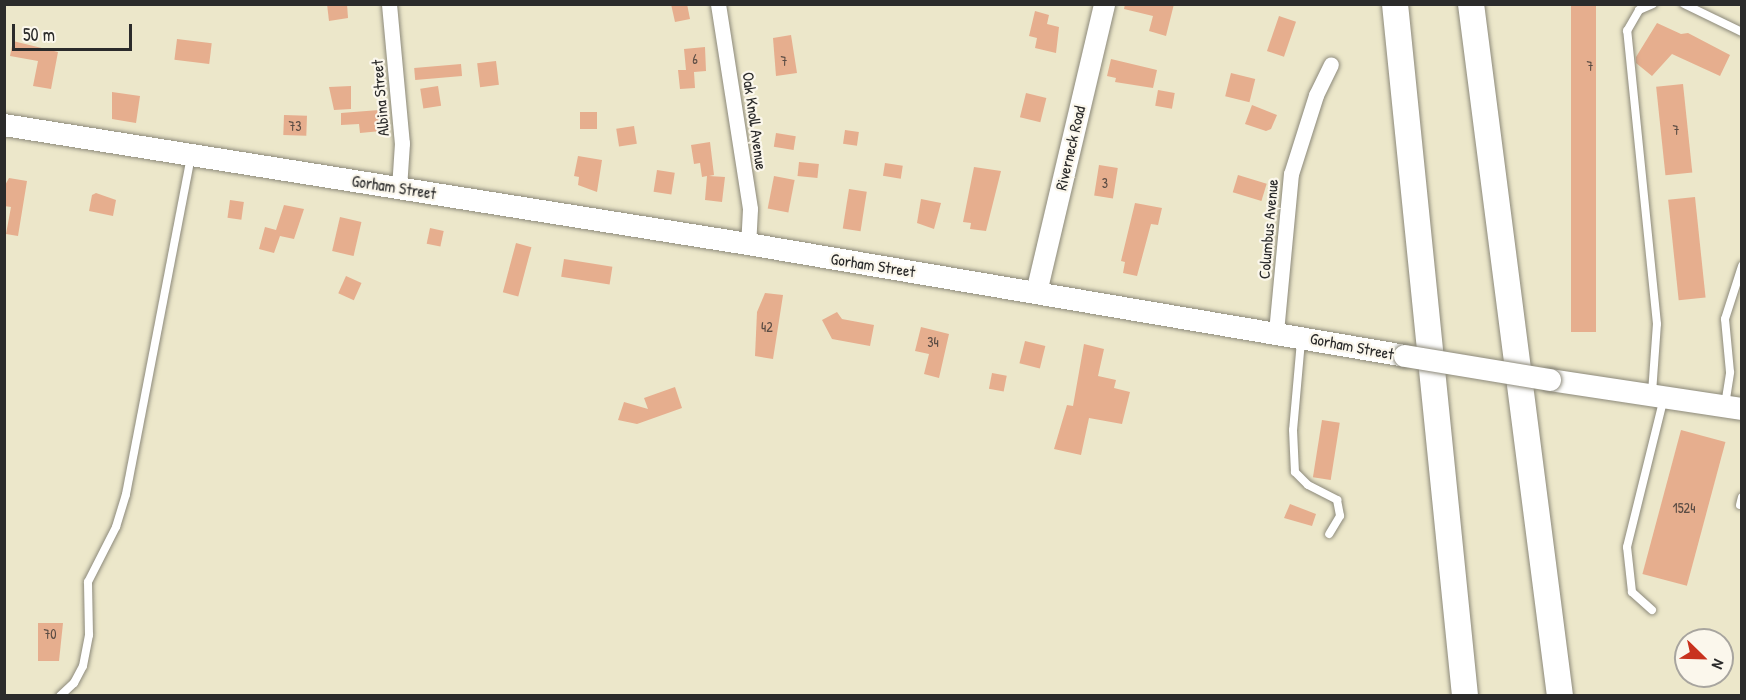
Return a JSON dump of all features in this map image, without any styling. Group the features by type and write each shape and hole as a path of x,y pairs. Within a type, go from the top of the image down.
{"highway":[{"path":"1395,4 1465,696"},
{"path":"1471,4 1560,696"}],"main road":[{"name":"Riverneck Road","path":"1036,292 1104,4"},
{"name":"Gorham Street","path":"4,125 748,244 1276,332 1405,357 1733,408"}],"street":[{"name":"Albina Street","path":"389,4 402,143 399,188"},
{"name":"Oak Knoll Avenue","path":"718,4 750,209 748,244"},
{"name":"Columbus Avenue","path":"1276,332 1291,174 1316,95 1331,64"}],"lane":[{"path":"1652,610 1632,592 1627,547 1658,395 1657,324 1627,31 1638,10 1653,4"},
{"path":"1684,4 1742,32"},
{"path":"60,696 74,683 83,666 89,634 88,582 116,527 126,494 192,154"},
{"path":"1733,408 1725,319 1742,266"},
{"path":"1302,337 1293,430 1295,472 1308,485 1337,500 1340,516 1329,534"}],"building":[{"path":"327,4 347,4 348,18 329,21"},
{"path":"671,4 687,4 690,19 675,22"},
{"path":"1125,4 1174,4 1166,36 1149,31 1153,16 1124,9"},
{"path":"1571,4 1596,4 1596,332 1571,332"},
{"path":"1035,11 1049,15 1047,24 1059,27 1056,53 1035,48 1037,38 1029,36"},
{"path":"1279,16 1296,22 1284,57 1267,51"},
{"path":"1657,23 1681,34 1688,33 1730,55 1720,76 1672,54 1652,76 1636,63 1636,57"},
{"path":"791,35 797,73 776,76 773,38"},
{"path":"177,39 212,43 209,64 174,60"},
{"path":"13,41 58,52 51,89 33,86 38,61 10,56"},
{"path":"705,47 706,71 694,72 695,88 680,89 678,70 686,70 684,49"},
{"path":"1111,59 1157,70 1153,88 1115,82 1116,78 1107,76"},
{"path":"496,61 499,85 480,87 477,63"},
{"path":"461,64 462,76 415,80 414,68"},
{"path":"1231,73 1255,79 1249,102 1225,96"},
{"path":"1683,84 1692,173 1665,175 1656,87"},
{"path":"351,86 351,109 334,110 329,87"},
{"path":"438,86 441,106 423,109 420,89"},
{"path":"1158,90 1175,93 1172,109 1155,106"},
{"path":"112,92 140,96 136,123 112,119"},
{"path":"1026,93 1046,98 1040,122 1020,117"},
{"path":"1252,105 1277,115 1271,129 1266,131 1245,124"},
{"path":"379,110 381,131 360,133 359,124 341,125 341,113"},
{"path":"580,112 597,112 597,129 580,129"},
{"path":"284,115 307,116 306,136 283,135"},
{"path":"634,126 637,144 619,147 616,129"},
{"path":"845,130 859,132 857,146 843,144"},
{"path":"776,133 796,136 794,150 774,147"},
{"path":"710,142 714,175 709,176 725,177 722,202 705,200 707,176 702,177 700,163 694,164 691,145"},
{"path":"578,156 602,160 597,192 578,185 579,177 574,176"},
{"path":"799,162 819,164 817,178 798,176"},
{"path":"885,163 903,166 901,179 883,176"},
{"path":"1099,165 1118,168 1113,199 1094,196"},
{"path":"974,167 1001,171 986,231 970,229 971,223 963,222"},
{"path":"657,170 675,173 671,195 654,192"},
{"path":"1238,175 1267,184 1261,201 1233,192"},
{"path":"774,176 795,180 788,212 768,208"},
{"path":"9,178 27,181 18,236 6,234 11,207 4,206 4,187"},
{"path":"849,189 867,192 861,231 843,229"},
{"path":"96,193 116,200 113,216 89,211 92,195"},
{"path":"1695,197 1706,297 1679,300 1668,200"},
{"path":"921,199 941,203 934,229 917,223"},
{"path":"230,200 244,202 241,220 227,218"},
{"path":"1135,203 1162,208 1158,225 1151,224 1137,276 1123,273 1125,262 1121,261"},
{"path":"284,205 304,209 294,239 280,236 274,253 259,249 265,227 276,230"},
{"path":"340,217 361,222 354,256 332,251"},
{"path":"430,228 444,231 440,247 427,244"},
{"path":"516,243 531,247 518,296 503,292"},
{"path":"564,259 612,267 610,284 561,277"},
{"path":"346,276 362,283 354,300 338,293"},
{"path":"765,293 783,295 773,359 755,356 757,312"},
{"path":"837,312 842,319 874,325 870,346 832,339 822,320"},
{"path":"921,327 949,334 939,378 924,374 929,354 915,351"},
{"path":"1025,341 1045,346 1040,368 1019,363"},
{"path":"1084,344 1104,349 1098,376 1116,380 1114,388 1130,392 1122,424 1089,418 1081,455 1054,449 1067,405 1073,406"},
{"path":"992,373 1007,376 1004,392 989,389"},
{"path":"675,387 682,408 637,424 618,420 624,402 648,409 644,398"},
{"path":"1322,420 1340,423 1331,480 1313,477"},
{"path":"1681,430 1725,442 1687,586 1642,574"},
{"path":"1290,504 1316,514 1312,526 1284,518"},
{"path":"38,623 63,623 59,661 38,661"}]}
